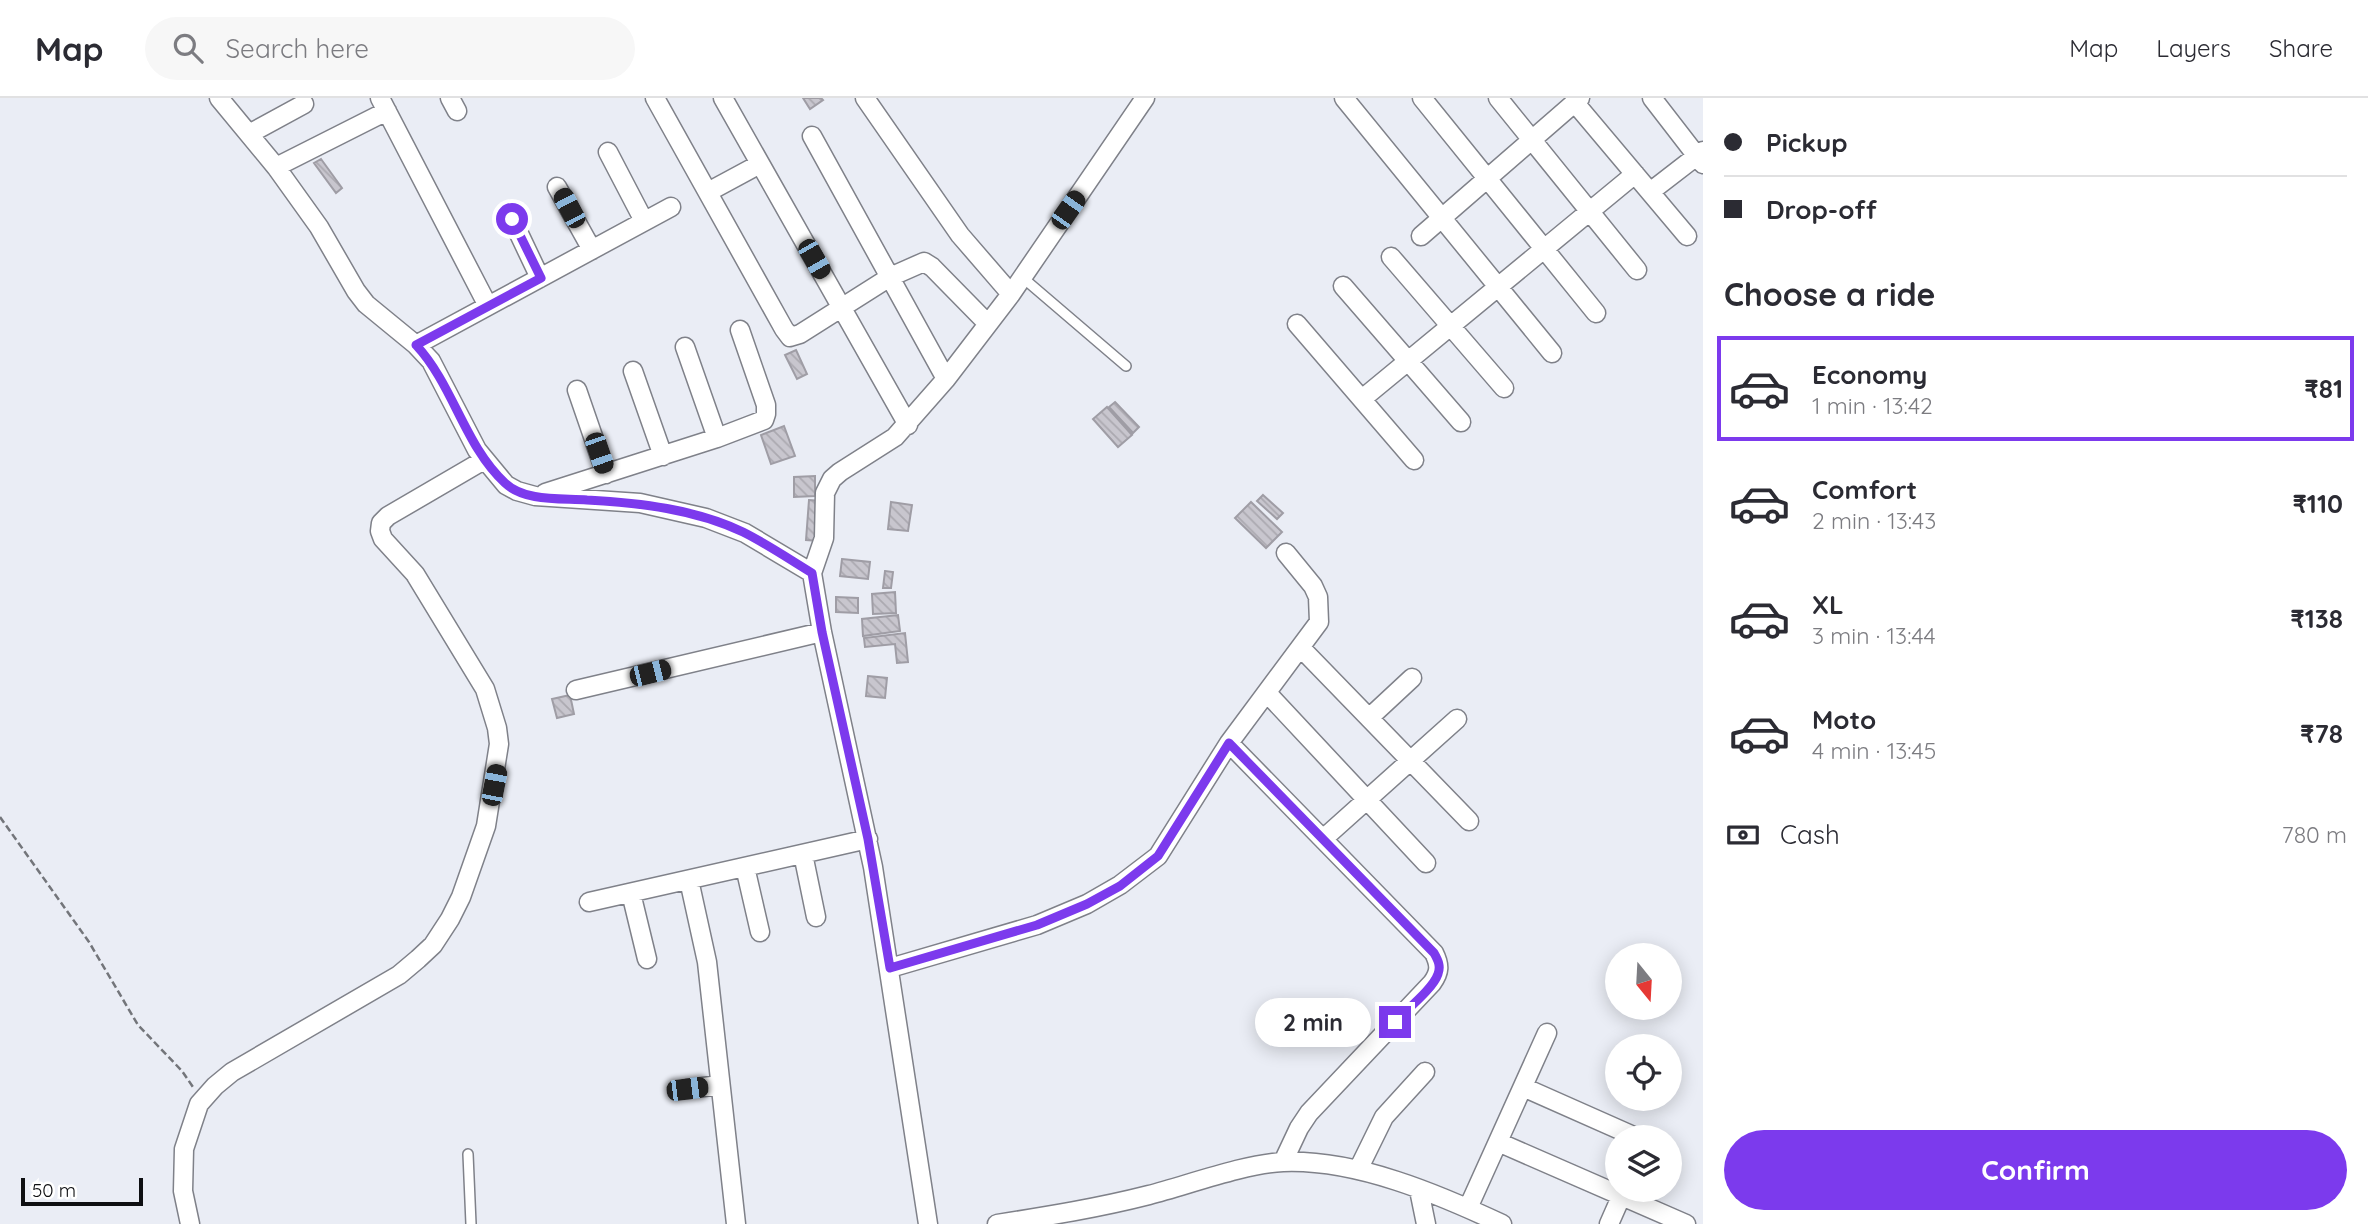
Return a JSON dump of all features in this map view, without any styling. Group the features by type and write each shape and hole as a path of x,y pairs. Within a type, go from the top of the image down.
{"street":[{"path":"219,98 276,167 319,227 366,304 416,345 441,376 484,460 506,485 535,496 640,503 706,518 745,533 812,573"},
{"path":"655,98 790,337 800,334 890,277 924,262 987,323"},
{"path":"723,98 908,425"},
{"path":"865,98 960,235 1011,294"},
{"path":"928,1224 868,839 822,632 812,573 824,538 825,493 828,485 840,472 895,437 908,425 946,379 1011,294 1145,98"},
{"path":"1344,98 1552,353"},
{"path":"1422,98 1596,313"},
{"path":"1498,98 1637,270"},
{"path":"1650,192 1701,157 1652,98"},
{"path":"1421,236 1578,100 1687,236"},
{"path":"249,134 304,104"},
{"path":"276,167 383,105 488,306"},
{"path":"812,136 946,379"},
{"path":"608,152 644,221"},
{"path":"708,192 760,164"},
{"path":"1362,399 1635,174"},
{"path":"557,187 592,250"},
{"path":"416,345 671,207"},
{"path":"512,219 541,278"},
{"path":"1391,257 1504,388"},
{"path":"1343,286 1461,422"},
{"path":"1297,324 1414,460"},
{"path":"535,496 718,438 764,420 766,405 740,330"},
{"path":"685,347 718,438"},
{"path":"633,371 663,456"},
{"path":"577,390 606,474"},
{"path":"190,1224 182,1175 184,1149 199,1104 232,1072 399,975 433,945 461,897 486,826 497,764 498,728 480,677 415,574 383,539 380,531 381,523 387,516 484,460"},
{"path":"890,968 1037,925 1087,904 1120,886 1158,856 1229,743 1319,622 1318,597 1286,553"},
{"path":"576,690 822,632"},
{"path":"1301,648 1469,821"},
{"path":"1369,718 1412,678"},
{"path":"1267,694 1426,863"},
{"path":"1323,839 1457,719"},
{"path":"1229,743 1434,953 1439,962 1438,974 1433,983 1309,1113 1283,1162"},
{"path":"589,902 868,839"},
{"path":"803,854 816,917"},
{"path":"745,867 760,932"},
{"path":"689,880 707,962 736,1224"},
{"path":"631,893 647,958"},
{"path":"1468,1208 1547,1033"},
{"path":"1358,1170 1384,1117 1425,1072"},
{"path":"687,1089 720,1085"},
{"path":"1523,1087 1609,1125"},
{"path":"1498,1142 1605,1186"},
{"path":"997,1224 1081,1218 1237,1172 1283,1162 1358,1170 1419,1189 1503,1224"},
{"path":"1419,1189 1426,1224"},
{"path":"1609,1224 1619,1202"},
{"path":"1641,1202 1686,1224"}],"lane":[{"path":"1022,278 1126,366"},
{"path":"468,1154 471,1224"}],"path":[{"path":"0,817 89,942 138,1025 188,1078 199,1104"}],"building":[{"path":"803,98 821,98 823,100 810,109"},
{"path":"321,159 342,188 336,193 314,163"},
{"path":"796,350 807,374 797,379 785,355"},
{"path":"1115,402 1139,427 1133,433 1109,407"},
{"path":"1107,407 1132,435 1118,447 1093,419"},
{"path":"784,426 795,456 771,464 761,435"},
{"path":"815,476 815,496 794,497 794,477"},
{"path":"1263,495 1283,513 1277,519 1257,501"},
{"path":"809,500 821,501 819,541 806,540"},
{"path":"891,502 912,505 908,531 888,529"},
{"path":"1251,502 1282,532 1266,548 1235,518"},
{"path":"842,559 870,562 868,579 840,576"},
{"path":"885,571 893,572 891,588 883,588"},
{"path":"895,592 896,613 873,614 872,594"},
{"path":"836,597 858,598 858,613 836,612"},
{"path":"898,615 900,631 863,636 862,619"},
{"path":"905,633 908,662 897,663 895,644 865,647 864,638"},
{"path":"868,676 887,678 885,698 866,696"},
{"path":"570,695 574,714 557,718 552,699"}],"route":[{"path":"512,219 541,278 416,345 441,376 477,450 506,485 535,496 640,503 706,518 745,533 812,573 822,632 868,839 890,968 1037,925 1087,904 1120,886 1158,856 1229,743 1434,953 1439,962 1438,974 1433,983 1395,1022"}]}
